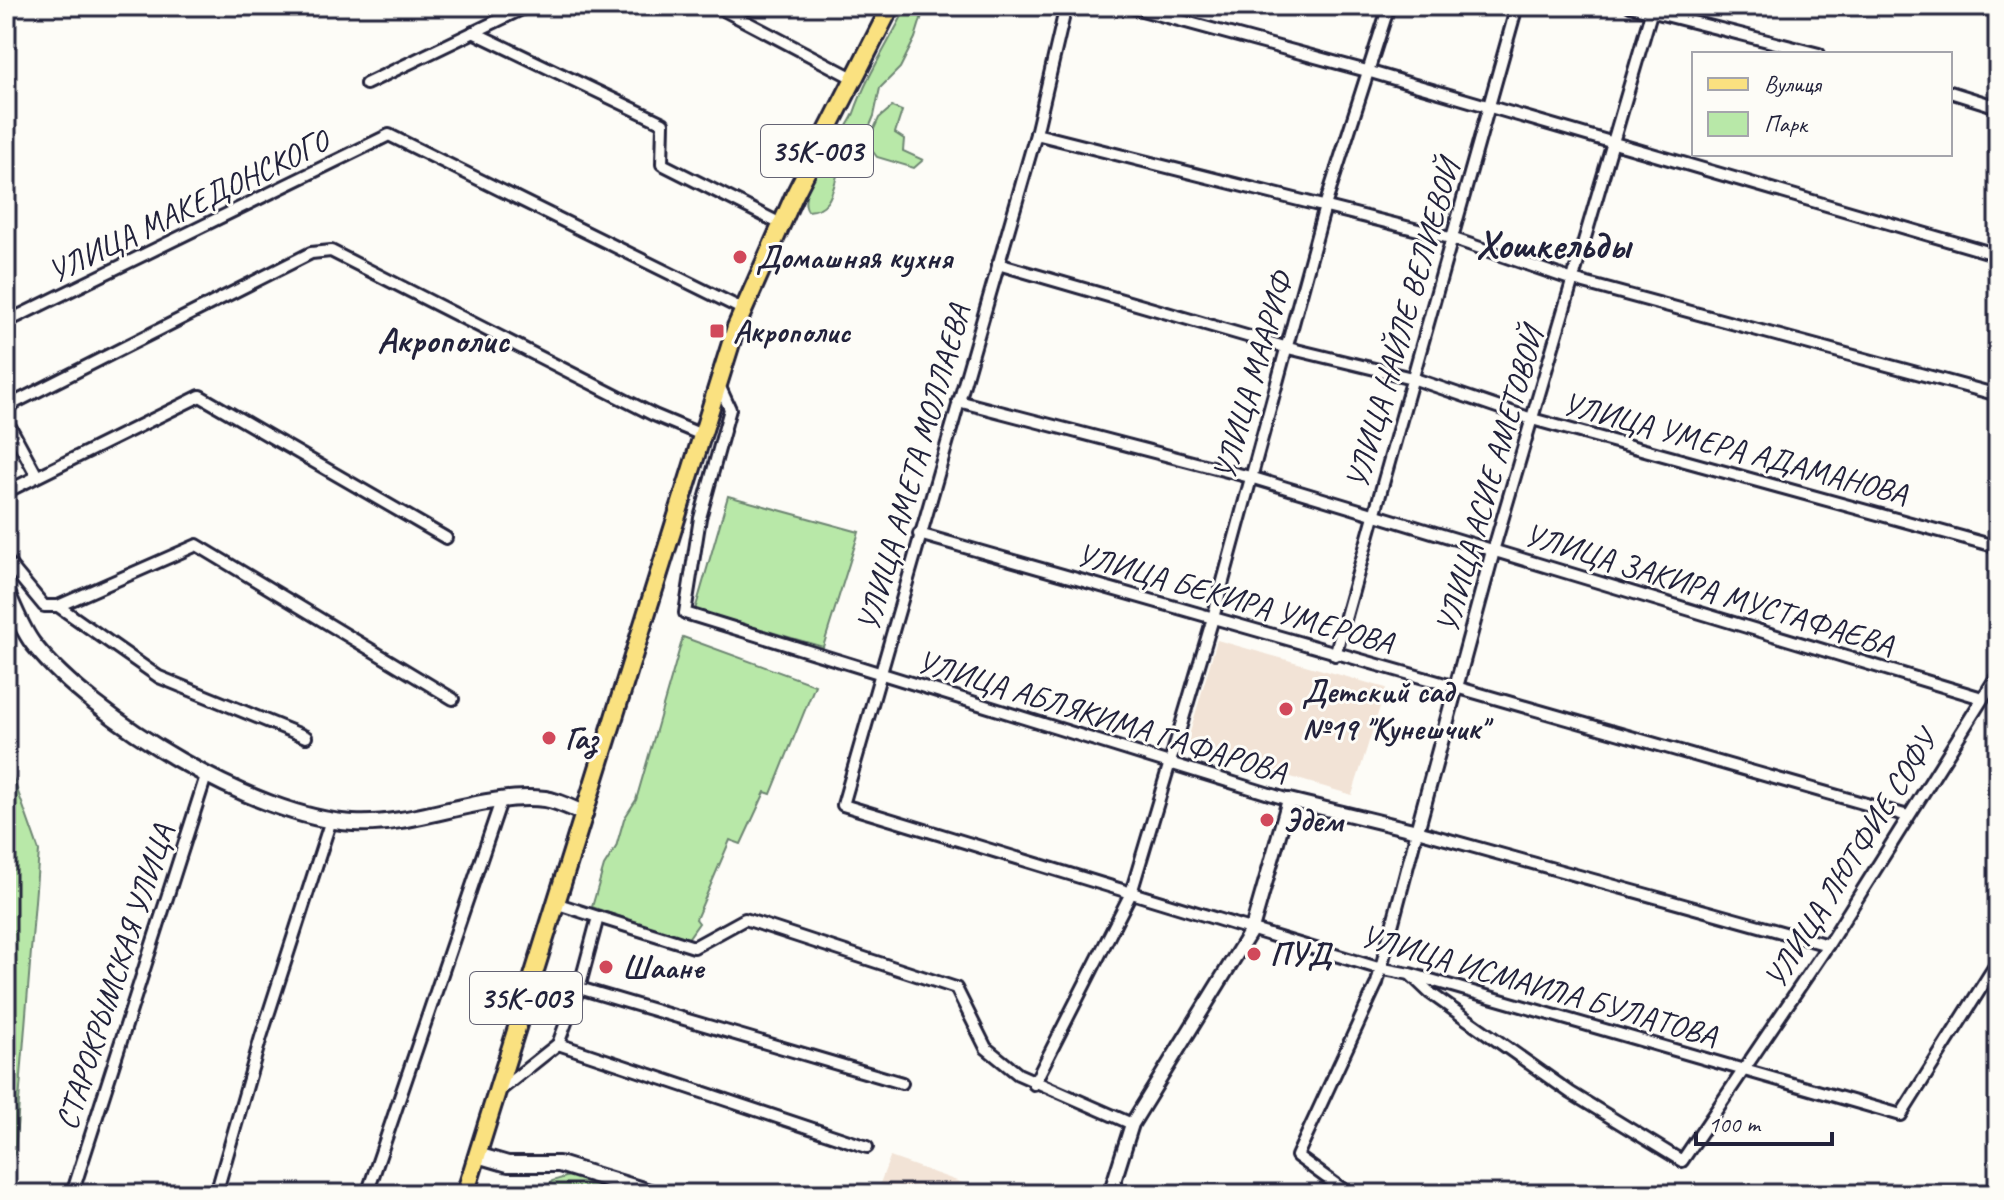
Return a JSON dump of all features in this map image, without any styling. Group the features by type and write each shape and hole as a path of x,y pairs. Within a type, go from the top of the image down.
{"main road":[{"name":"35К-003","path":"465,1194 702,435 744,310 781,224 891,6"},
{"path":"6,591 32,642 53,667 102,709 206,776 263,800 331,820 353,823 391,821 501,801 548,799 585,814"},
{"path":"477,1155 508,1164 559,1164 636,1191 656,1194"}],"street":[{"path":"366,84 528,6"},
{"path":"716,6 853,78"},
{"name":"УЛИЦА АМЕТА МОЛЛАЕВА","path":"843,805 1036,134 1066,6"},
{"path":"1127,6 1367,71 1998,255"},
{"name":"УЛИЦА МААРИФ","path":"1034,1084 1131,893 1213,618 1325,206 1389,6"},
{"name":"УЛИЦА НАЙЛЕ ВЕЛИЕВОЙ","path":"1335,655 1517,6"},
{"path":"1630,6 1652,9 1812,52"},
{"name":"УЛИЦА АСИЕ АМЕТОВОЙ","path":"1349,1194 1297,1156 1377,983 1378,968 1458,689 1493,551 1652,9"},
{"path":"473,32 663,123 662,164 781,224"},
{"path":"1952,93 1998,107"},
{"path":"1036,134 1454,239 1573,280 1998,395"},
{"name":"УЛИЦА МАКЕДОНСКОГО","path":"6,322 389,135 744,310"},
{"path":"6,407 311,253 331,251 654,415 702,435"},
{"name":"УЛИЦА УМЕРА АДАМАНОВА","path":"998,264 1288,348 1412,378 1532,419 1998,547"},
{"name":"УЛИЦА АБЛЯКИМА ГАФАРОВА","path":"719,385 730,409 700,518 685,613 1289,800 1417,831 1828,945"},
{"path":"6,492 200,396 446,538"},
{"name":"УЛИЦА ЗАКИРА МУСТАФАЕВА","path":"958,401 1250,477 1982,698"},
{"path":"6,419 37,476"},
{"name":"УЛИЦА БЕКИРА УМЕРОВА","path":"919,534 1908,816"},
{"path":"6,560 44,606 58,606 197,545 453,699"},
{"path":"58,606 159,677 306,737"},
{"name":"УЛИЦА ЛЮТФИЕ СОФУ","path":"1410,974 1430,993 1571,1093 1682,1161 1828,945 1998,674"},
{"name":"СТАРОКРЫМСКАЯ УЛИЦА","path":"72,1194 206,776"},
{"path":"1110,1194 1132,1124 1252,929 1289,800"},
{"path":"367,1194 501,801"},
{"name":"УЛИЦА ИСМАИЛА БУЛАТОВА","path":"843,805 1378,968 1410,974 1901,1115 1998,961"},
{"path":"216,1194 261,1037 331,820"},
{"path":"555,903 694,947 745,919 956,988 986,1048 1034,1084 1132,1124"},
{"path":"497,1092 558,1044 579,988 598,917"},
{"path":"579,988 902,1083"},
{"path":"558,1044 867,1147"}],"shaded area":[{"path":"1217,640 1386,688 1352,795 1186,746"},
{"path":"890,1157 985,1191 876,1194"}],"green space":[{"path":"907,6 925,6 915,38 900,68 880,88 874,116 857,157 839,170 827,202 816,210 808,211 805,202 814,177 849,123 872,71"},
{"path":"892,107 902,111 895,133 904,139 903,151 923,160 914,168 877,157 867,144 879,118"},
{"path":"728,496 859,532 823,647 695,610"},
{"path":"683,637 815,685 771,794 765,792 741,844 730,840 696,919 699,923 687,940 592,907 604,866 616,847 624,819 636,800"},
{"path":"6,758 39,851 15,1152 6,1174"},
{"path":"569,1176 604,1186 590,1190 588,1194 542,1194 552,1181"}],"place":[{"name":"Домашняя кухня","path":"740,257"},
{"name":"Акрополис","path":"717,331"},
{"name":"Детский сад №19 \"Кунешчик\"","path":"1286,709"},
{"name":"Газ","path":"549,738"},
{"name":"Эдем","path":"1267,820"},
{"name":"ПУД","path":"1254,954"},
{"name":"Шаане","path":"606,967"}],"district":[{"name":"Хошкельды","path":"1553,244"},
{"name":"Акрополис","path":"443,339"}]}
